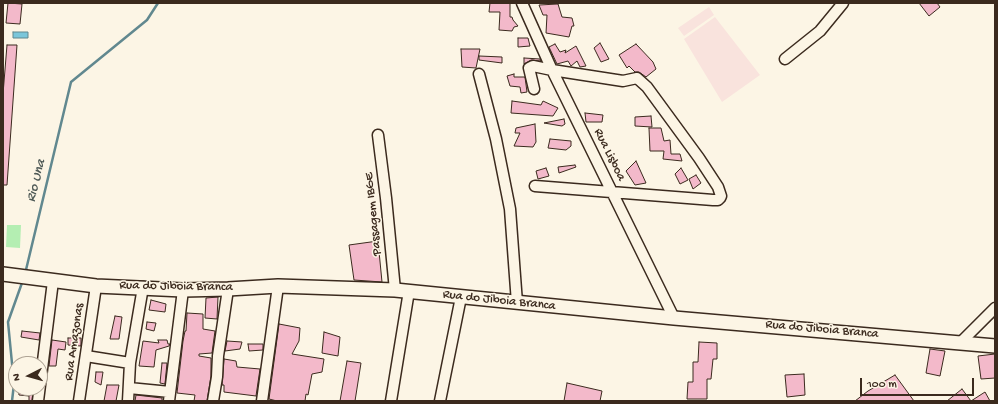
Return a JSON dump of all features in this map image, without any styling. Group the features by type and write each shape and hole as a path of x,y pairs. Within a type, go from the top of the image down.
{"main road":[{"name":"Rua do Jiboia Branca","path":"3,274 96,286 184,290 278,286 409,291 674,318 995,346"}],"street":[{"name":"Rua Lisboa","path":"522,3 552,70 674,318"},
{"path":"785,60 820,31 844,3"},
{"path":"534,89 529,72 530,67 533,66 623,81 637,78 647,87 699,158 718,187 721,196 718,200 713,200 536,186"},
{"path":"480,74 496,139 510,209 517,303"},
{"name":"Passagem IBGE","path":"378,135 395,290"},
{"path":"38,401 53,281"},
{"name":"Rua Amazonas","path":"79,401 96,286"},
{"path":"262,401 278,286"},
{"path":"128,401 130,362 143,287"},
{"path":"213,401 228,289"},
{"path":"129,388 170,396 184,290"},
{"path":"391,401 409,291"},
{"path":"440,401 461,297"},
{"path":"960,343 995,308"},
{"path":"86,356 130,362"}],"shaded area":[{"path":"709,7 714,15 684,36 678,28"},
{"path":"715,17 760,75 722,102 684,39"}],"green space":[{"path":"7,225 21,225 20,248 6,247"}],"water":[{"path":"13,32 28,32 28,38 13,38"}],"building":[{"path":"8,3 22,4 20,24 6,23"},
{"path":"490,3 510,3 510,17 512,17 518,26 514,27 512,31 499,30 500,12 489,12"},
{"path":"919,3 937,3 940,7 929,16"},
{"path":"558,4 562,17 572,18 574,26 572,26 569,37 546,33 547,15 543,15 539,5"},
{"path":"518,38 528,38 530,46 518,47"},
{"path":"600,43 609,59 601,62 594,48"},
{"path":"555,44 560,52 566,50 565,53 576,46 586,66 580,67 577,61 571,66 568,61 557,64 549,47"},
{"path":"636,44 653,62 656,69 646,77 639,72 635,72 629,66 627,68 619,55"},
{"path":"7,45 17,45 7,185 3,185 3,94"},
{"path":"461,49 480,49 476,68 462,67"},
{"path":"479,56 502,57 502,63 479,60"},
{"path":"524,58 540,59 541,61 531,60 524,64"},
{"path":"514,74 514,77 525,77 527,92 521,93 520,87 510,86 507,76"},
{"path":"512,101 541,105 543,101 558,108 553,116 511,113"},
{"path":"585,113 603,115 602,122 586,122"},
{"path":"651,116 652,127 635,126 635,117"},
{"path":"564,119 565,124 562,126 544,123"},
{"path":"535,124 536,142 533,147 514,146 520,133 515,133 516,128"},
{"path":"649,128 661,128 664,141 670,140 671,154 680,154 682,161 663,159 664,151 650,151"},
{"path":"550,139 571,141 571,146 566,150 548,148"},
{"path":"636,161 646,183 635,185 626,171"},
{"path":"575,165 576,167 559,173 558,167"},
{"path":"546,168 549,176 538,179 536,171"},
{"path":"681,168 688,180 680,184 675,174"},
{"path":"696,175 701,183 693,189 689,179"},
{"path":"378,241 382,282 354,280 349,245"},
{"path":"218,297 217,319 205,318 206,298"},
{"path":"151,300 166,304 165,312 149,310"},
{"path":"187,313 203,314 203,329 215,331 212,353 199,354 199,356 211,358 211,376 207,401 194,401 195,395 177,393 183,341 186,331"},
{"path":"115,316 122,317 119,339 110,339"},
{"path":"147,322 156,323 154,331 146,329"},
{"path":"279,324 300,328 299,341 292,354 324,359 322,372 312,374 308,395 306,394 305,401 277,401 269,399"},
{"path":"22,331 40,333 39,340 21,337"},
{"path":"324,332 340,337 338,356 322,353"},
{"path":"68,338 81,338 81,346 68,345"},
{"path":"52,340 66,342 65,350 58,349 56,366 49,366"},
{"path":"158,340 167,340 168,344 170,344 169,346 156,350 154,367 139,366 143,341 159,343"},
{"path":"227,341 242,342 240,349 225,351"},
{"path":"699,342 717,343 717,359 713,359 711,379 707,379 707,399 687,399 688,382 693,382 693,362 698,362"},
{"path":"248,344 263,344 263,350 249,351"},
{"path":"930,349 945,351 940,376 926,373"},
{"path":"995,354 995,378 981,379 978,356"},
{"path":"224,359 236,361 237,367 260,369 256,396 224,392 224,385 222,385"},
{"path":"347,361 361,363 355,401 340,401"},
{"path":"162,363 167,363 165,384 160,383"},
{"path":"96,372 103,372 101,385 95,382"},
{"path":"804,374 805,395 787,397 785,375"},
{"path":"895,375 914,401 855,401 868,391"},
{"path":"567,383 602,391 600,401 564,401"},
{"path":"107,385 119,385 116,401 104,401"},
{"path":"962,389 971,401 947,401"},
{"path":"985,392 990,401 971,401"},
{"path":"136,395 162,398 162,401 135,401"},
{"path":"29,396 32,396 32,401 29,401"}],"waterway":[{"name":"Rio Una","path":"25,274 71,82 147,20 158,3"},
{"name":"Rio Una","path":"12,401 14,384 8,322 23,280"}]}
